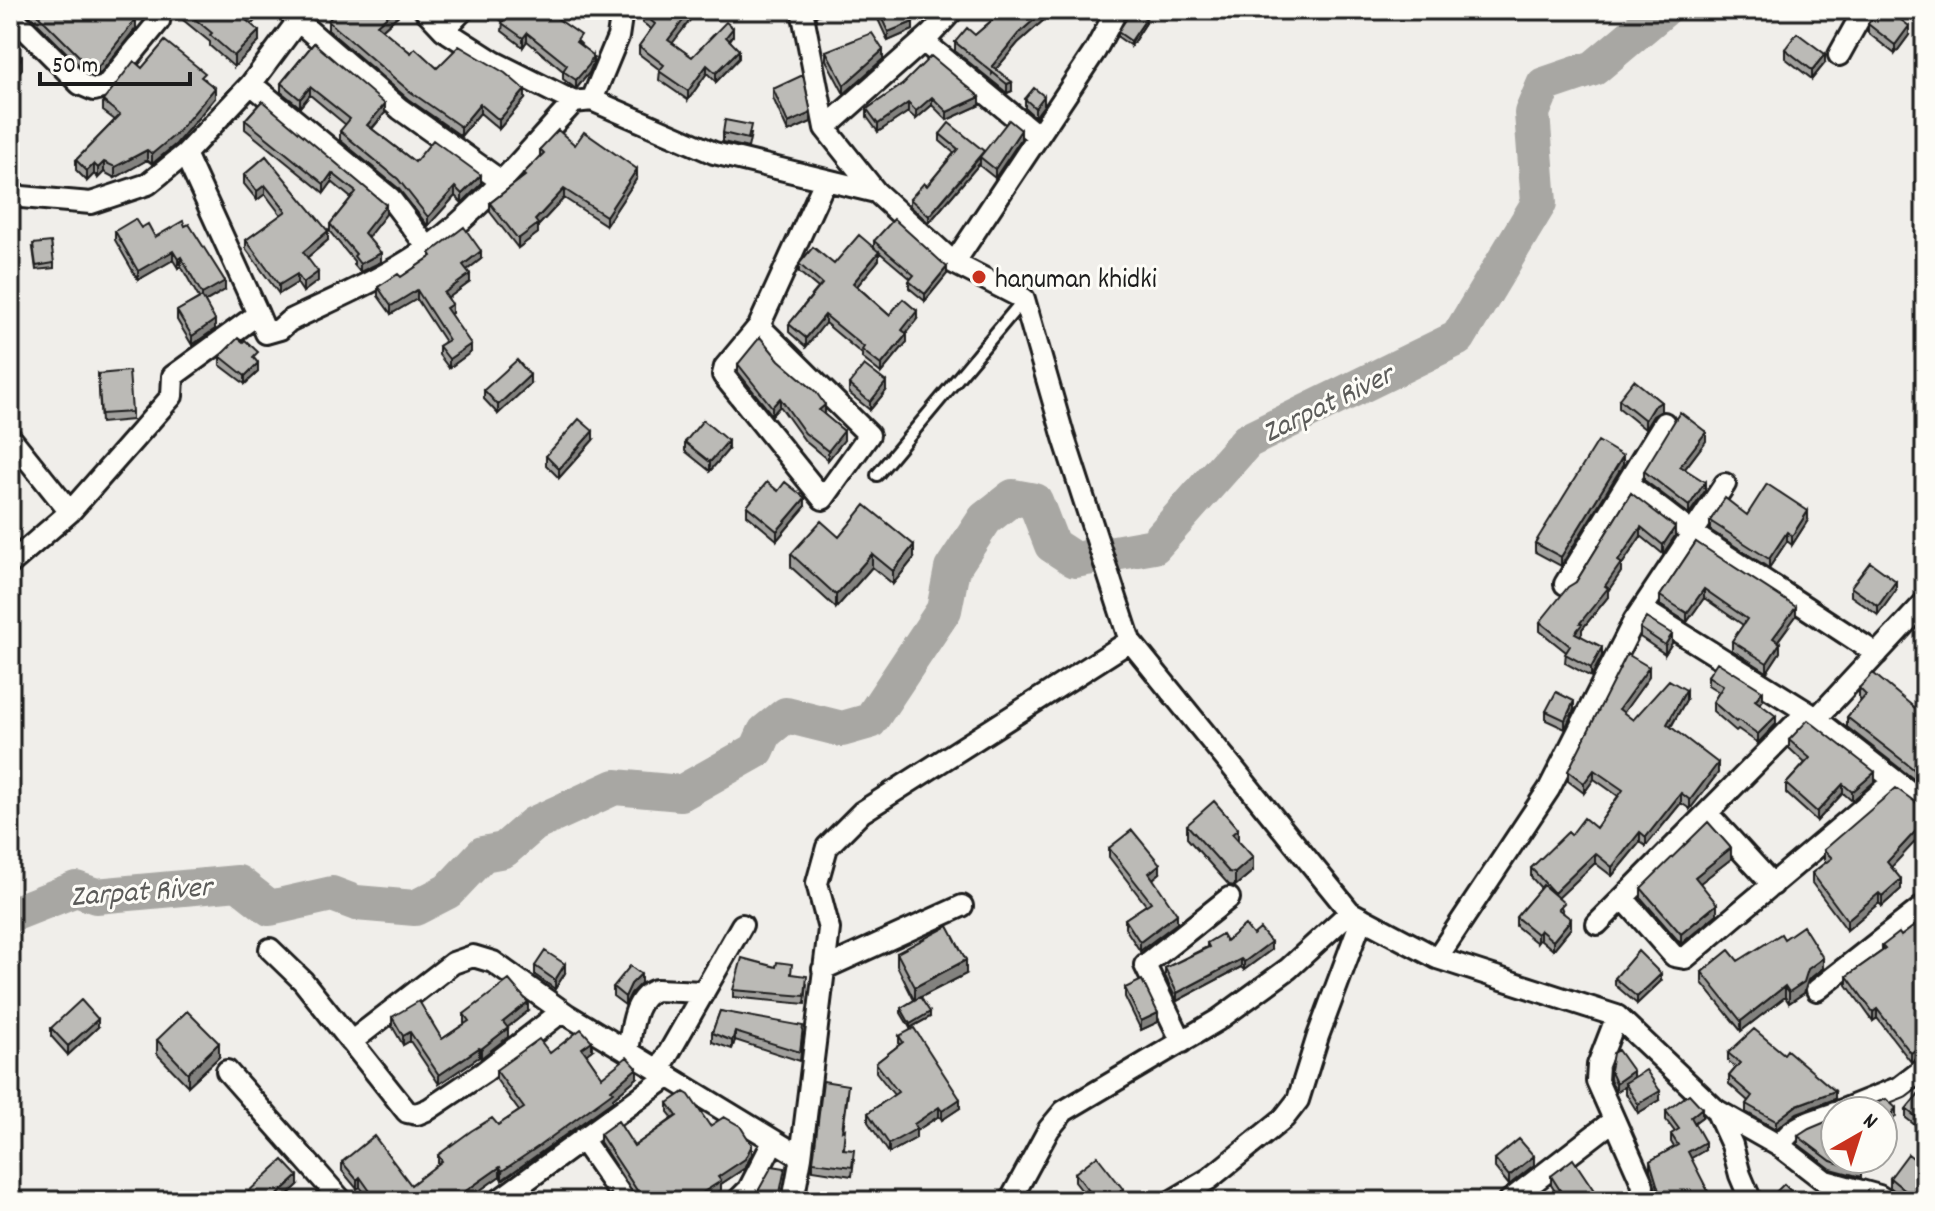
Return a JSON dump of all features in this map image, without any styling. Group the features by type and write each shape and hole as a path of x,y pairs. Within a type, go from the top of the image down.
{"street":[{"path":"10,14 80,84 94,90 105,87 159,21 153,10"},
{"path":"425,10 444,30 494,62 583,101 714,153 876,192"},
{"path":"444,30 463,10"},
{"path":"185,154 266,333 280,329 289,321 428,248 488,196 583,101 618,37 622,10"},
{"path":"802,10 825,128 876,192 954,263 1024,299 1064,438 1130,641 1356,915 1437,958 1617,1016 1716,1110 1781,1147 1825,1181 1887,1201"},
{"path":"825,128 923,41 953,10"},
{"path":"954,263 1095,51 1117,10"},
{"path":"1839,55 1864,10"},
{"path":"10,196 91,203 148,184 185,154 251,84 302,16 400,109 501,181"},
{"path":"923,41 1038,136"},
{"path":"251,84 390,198 428,248"},
{"path":"759,326 869,435 823,499 723,375 725,367 759,326 825,181"},
{"path":"10,564 70,512 172,396 173,376 258,314"},
{"path":"1565,584 1664,423"},
{"path":"10,437 70,512"},
{"path":"1627,483 1692,533 1877,654"},
{"path":"1437,958 1549,789 1628,632 1725,484"},
{"path":"1597,924 1707,813 1877,654 1925,602"},
{"path":"1642,609 1812,716 1925,804"},
{"path":"793,1201 829,929 817,883 827,847 862,812 1130,641"},
{"path":"1623,898 1674,956 1685,958 1895,781"},
{"path":"1707,813 1773,885"},
{"path":"1182,1042 1145,965 1229,898"},
{"path":"1817,990 1925,905"},
{"path":"823,969 962,906"},
{"path":"1010,1201 1049,1129 1064,1111 1218,1020 1356,915"},
{"path":"1172,1201 1209,1179 1284,1118 1298,1100 1356,915"},
{"path":"505,1199 664,1073 742,925"},
{"path":"270,949 303,981 407,1112 417,1114 484,1072 556,1016 566,1014"},
{"path":"351,1042 453,963 473,956 493,962 566,1014 801,1157"},
{"path":"628,1050 638,1008 649,992 704,992"},
{"path":"1617,1016 1596,1073 1643,1185 1642,1195 1637,1201"},
{"path":"1880,1095 1900,1087 1925,1068"},
{"path":"227,1071 342,1201"},
{"path":"1716,1110 1751,1201"},
{"path":"1781,1147 1783,1139 1791,1131 1819,1119"},
{"path":"1509,1201 1614,1120"},
{"path":"582,1139 625,1201"},
{"path":"737,1201 749,1189 773,1142"}],"lane":[{"path":"877,475 1024,299"}],"building":[{"path":"33,10 131,10 129,13 136,19 98,67 87,64"},
{"path":"184,10 255,10 246,20 259,31 234,56"},
{"path":"337,10 394,10 377,25 411,53 415,48 437,68 459,46 505,73 525,90 499,120 480,104 461,127 408,90 328,21"},
{"path":"498,10 545,10 581,35 576,42 593,55 589,65 576,80 563,71 567,65 527,33 523,38 502,23 507,16"},
{"path":"646,10 691,10 668,40 692,57 726,22 733,28 726,37 739,50 716,73 707,65 688,91 659,71 664,65 639,46 655,24 643,14"},
{"path":"878,10 908,10 913,22 888,32"},
{"path":"991,10 1045,10 1018,34 992,66 1012,82 1007,84 955,42 967,28 975,35 996,17"},
{"path":"1132,10 1146,19 1131,41 1118,32"},
{"path":"1878,10 1888,10 1909,26 1895,45 1868,24"},
{"path":"872,33 883,50 844,85 826,51"},
{"path":"1797,33 1825,54 1812,70 1785,49"},
{"path":"165,41 205,73 201,77 215,88 176,134 152,154 147,150 115,167 104,162 98,168 94,164 87,171 76,160 120,115 103,101 134,61 142,68"},
{"path":"314,43 385,104 367,125 415,162 433,140 481,175 462,194 455,187 428,217 398,179 340,131 350,119 310,87 300,99 281,83"},
{"path":"10,46 22,57 10,71"},
{"path":"931,56 980,97 947,112 932,97 916,111 908,103 878,124 867,109 902,85"},
{"path":"803,75 811,113 788,123 773,89"},
{"path":"1034,88 1044,96 1035,108 1025,99"},
{"path":"262,101 386,205 364,233 381,253 360,264 354,256 356,254 330,224 356,192 332,173 324,184 245,120"},
{"path":"725,120 751,125 748,139 723,133"},
{"path":"1009,120 1021,130 995,169 980,157"},
{"path":"949,123 984,151 929,216 910,199 924,183 927,186 958,149 940,134"},
{"path":"558,130 575,145 584,132 637,169 606,216 564,189 535,220 538,224 518,239 490,203 525,176 523,174 544,153 540,149"},
{"path":"266,156 328,231 303,252 318,272 303,283 297,274 279,285 246,240 286,211 265,185 257,191 244,175"},
{"path":"135,219 141,228 148,224 155,237 183,221 185,226 189,224 225,281 202,294 181,257 178,259 173,251 138,271 115,231"},
{"path":"894,219 947,267 925,294 909,281 914,275 874,241"},
{"path":"464,227 481,251 463,265 470,274 444,293 452,304 446,308 471,344 449,359 439,346 449,340 417,290 391,306 378,287 398,274 401,277 432,256 430,253"},
{"path":"859,235 879,252 853,283 889,315 903,299 917,311 902,330 907,334 881,365 825,315 806,338 789,324 822,284 799,264 813,247 834,264"},
{"path":"51,242 54,263 36,266 33,244"},
{"path":"202,297 215,320 192,336 177,311"},
{"path":"760,337 779,360 816,392 825,405 819,410 844,431 828,451 805,433 780,398 772,407 738,364"},
{"path":"238,338 258,352 253,357 258,363 245,376 220,356"},
{"path":"517,360 530,375 498,405 484,390"},
{"path":"864,365 886,382 870,402 849,384"},
{"path":"129,371 132,412 101,414 98,374"},
{"path":"1634,380 1661,402 1653,407 1645,420 1619,399"},
{"path":"1680,412 1706,432 1680,466 1705,482 1689,506 1644,471"},
{"path":"579,419 593,431 559,469 546,456"},
{"path":"703,420 728,441 710,462 685,442"},
{"path":"1598,441 1623,456 1561,557 1535,543"},
{"path":"767,482 778,491 785,482 805,498 777,531 747,506"},
{"path":"1767,484 1808,511 1792,536 1787,532 1769,559 1710,521 1725,498 1747,515"},
{"path":"1631,493 1675,527 1663,545 1641,527 1618,561 1621,563 1605,586 1608,588 1580,623 1575,633 1602,647 1591,668 1565,654 1570,646 1540,622 1568,587 1576,582"},
{"path":"865,505 914,545 893,571 872,554 836,595 791,554 821,521 839,537"},
{"path":"1696,542 1796,607 1773,638 1780,643 1767,663 1732,641 1747,619 1704,589 1687,613 1660,596"},
{"path":"1870,562 1896,581 1878,606 1851,587"},
{"path":"1646,618 1672,634 1665,645 1640,628"},
{"path":"1627,654 1649,667 1619,709 1633,720 1669,680 1686,690 1667,724 1718,763 1690,800 1681,793 1646,837 1640,832 1612,867 1595,853 1554,893 1531,868 1568,832 1571,835 1584,818 1596,828 1623,790 1594,770 1584,783 1568,771"},
{"path":"1717,662 1763,691 1755,700 1776,716 1758,734 1738,720 1736,722 1713,702 1723,686 1708,676"},
{"path":"1873,673 1916,709 1925,700 1925,778 1847,717 1866,695 1859,688"},
{"path":"1556,692 1574,701 1565,720 1546,711"},
{"path":"1808,720 1875,772 1852,792 1843,784 1817,812 1786,784 1810,758 1789,740"},
{"path":"1896,788 1922,807 1925,806 1925,821 1887,862 1901,879 1847,920 1812,873 1832,858 1824,850"},
{"path":"1214,801 1238,829 1232,834 1253,857 1235,873 1229,872 1187,825"},
{"path":"1708,822 1731,848 1695,877 1717,904 1681,934 1641,888"},
{"path":"1132,830 1160,864 1149,873 1177,914 1140,942 1125,919 1151,902 1109,848"},
{"path":"1543,885 1564,903 1558,909 1571,919 1553,941 1540,930 1537,934 1516,917"},
{"path":"1925,918 1925,1042 1911,1053 1877,1009 1873,1012 1847,976 1885,949 1882,946 1899,933 1901,936"},
{"path":"1245,925 1253,935 1260,929 1271,942 1244,962 1241,959 1177,993 1165,968 1209,947 1207,943 1222,934 1226,941"},
{"path":"948,926 966,960 915,987 897,953"},
{"path":"1803,926 1823,958 1808,969 1804,982 1789,992 1785,986 1741,1021 1702,972 1729,950 1738,961 1781,934 1784,939"},
{"path":"545,951 565,964 555,980 535,966"},
{"path":"1638,951 1661,974 1637,997 1615,978"},
{"path":"742,958 776,967 777,962 792,964 791,974 807,976 805,996 733,990"},
{"path":"630,966 641,974 631,984 625,997 613,987"},
{"path":"509,980 528,1002 503,1022 508,1028 439,1075 410,1032 403,1036 392,1017 419,1001 442,1039 469,1021 464,1014"},
{"path":"1142,980 1158,1013 1141,1021 1125,988"},
{"path":"920,997 930,1012 910,1024 901,1008"},
{"path":"81,1000 98,1019 68,1046 51,1028"},
{"path":"187,1011 219,1043 188,1073 157,1040"},
{"path":"720,1011 803,1026 800,1052 735,1032 732,1041 712,1033"},
{"path":"914,1028 960,1099 942,1111 939,1107 914,1124 916,1129 889,1144 868,1113 898,1092 876,1063 903,1042 899,1036"},
{"path":"581,1029 592,1041 582,1048 602,1077 627,1057 637,1068 611,1090 613,1092 539,1146 502,1171 500,1167 454,1201 377,1201 360,1177 357,1180 342,1162 374,1136 411,1185 442,1161 438,1155 471,1131 492,1118 498,1125 524,1108 496,1070 539,1039 550,1053"},
{"path":"1754,1029 1784,1054 1787,1050 1835,1091 1797,1105 1776,1121 1746,1104 1752,1096 1729,1076 1740,1063 1728,1053"},
{"path":"1618,1050 1633,1071 1616,1083 1610,1070 1613,1053"},
{"path":"1646,1070 1660,1091 1638,1104 1625,1083"},
{"path":"823,1081 848,1085 842,1131 845,1129 843,1149 854,1150 852,1167 813,1162"},
{"path":"1925,1086 1925,1124 1906,1109"},
{"path":"684,1092 710,1126 724,1117 740,1126 752,1145 745,1159 718,1177 721,1181 702,1193 707,1201 633,1201 638,1192 600,1134 618,1121 634,1146 677,1116 668,1103"},
{"path":"1689,1094 1702,1108 1691,1117 1705,1142 1688,1152 1713,1201 1647,1201 1659,1191 1650,1161 1678,1145 1671,1134 1679,1129 1666,1111"},
{"path":"1819,1125 1819,1152 1798,1136"},
{"path":"1519,1139 1534,1156 1509,1176 1495,1159"},
{"path":"1908,1154 1925,1167 1925,1181 1913,1197 1890,1178 1899,1175 1899,1166"},
{"path":"1097,1156 1123,1189 1108,1201 1097,1201 1075,1173"},
{"path":"1573,1159 1601,1201 1567,1201 1551,1176"},
{"path":"283,1160 298,1176 271,1201 256,1201 248,1192"},
{"path":"772,1166 785,1168 780,1193 784,1201 758,1201 757,1193"},
{"path":"1784,1184 1800,1201 1768,1200"},
{"path":"610,1193 617,1201 598,1201"}],"waterway":[{"name":"Zarpat River","path":"10,915 76,889 96,896 238,883 270,908 332,894 356,903 415,908 448,891 483,854 504,850 534,824 615,787 681,793 757,750 765,732 786,715 842,729 870,721 944,610 952,569 985,519 1013,497 1035,501 1052,545 1075,560 1154,546 1247,441 1458,338 1539,203 1532,113 1544,85 1594,68 1663,10"}],"place":[{"name":"hanuman khidki","path":"979,277"}]}
